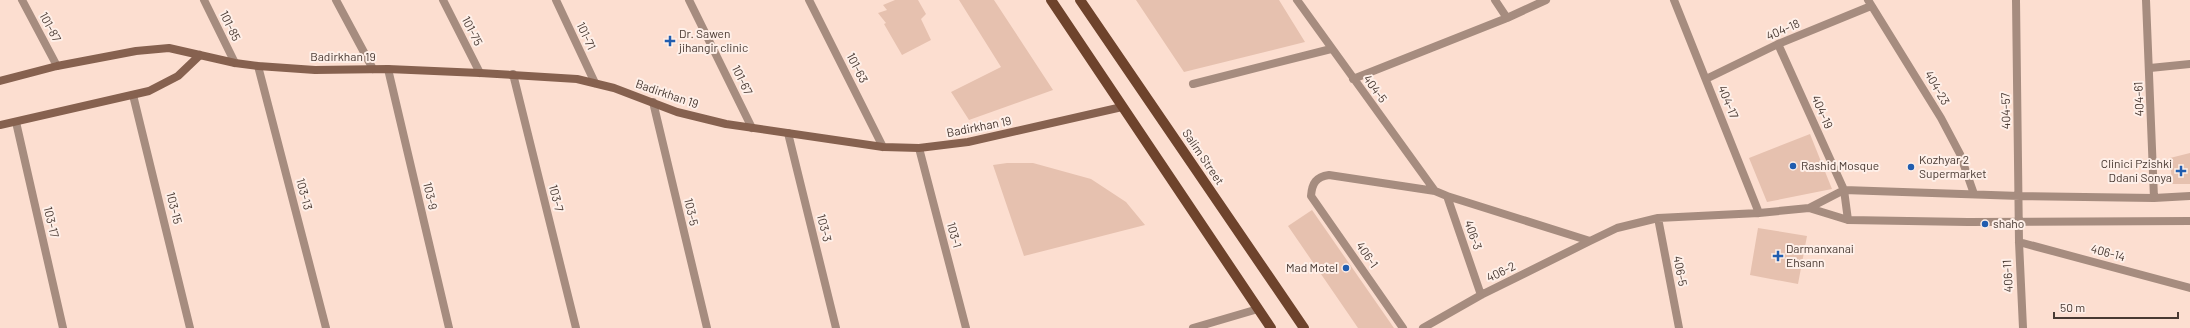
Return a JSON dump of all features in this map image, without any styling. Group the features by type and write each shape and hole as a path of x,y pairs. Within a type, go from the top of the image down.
{"main road":[{"path":"1051,0 1269,328"},
{"name":"Salim Street","path":"1080,0 1304,328"},
{"name":"Badirkhan 19","path":"0,82 57,66 152,48 174,49 235,63 258,66 323,70 373,69 513,74 565,78 595,83 701,119 883,147 919,148 943,146 993,137 1122,107"},
{"path":"0,125 133,95 164,84 178,76 200,55"}],"street":[{"name":"101-87","path":"22,0 57,66"},
{"name":"101-85","path":"204,0 235,63"},
{"path":"336,0 373,69"},
{"name":"101-75","path":"443,0 480,73"},
{"name":"101-71","path":"556,0 595,83"},
{"name":"101-67","path":"689,0 752,128"},
{"name":"101-63","path":"809,0 883,147"},
{"name":"404-5","path":"1297,0 1435,191"},
{"path":"1495,0 1506,18"},
{"path":"1353,79 1506,18 1546,0"},
{"name":"404-17","path":"1674,0 1759,213"},
{"name":"404-57","path":"2016,0 2020,196 2019,222"},
{"name":"404-61","path":"2146,0 2150,68 2154,198"},
{"name":"404-18","path":"1706,80 1778,44 1869,3"},
{"name":"404-23","path":"1869,3 1911,67 1941,118 1960,154 1974,194"},
{"name":"404-19","path":"1778,44 1844,190 1848,220"},
{"path":"1193,84 1331,49"},
{"path":"2150,68 2190,64"},
{"name":"103-13","path":"258,66 326,328"},
{"name":"103-9","path":"388,70 449,328"},
{"name":"103-7","path":"513,74 576,328"},
{"name":"103-15","path":"133,95 190,328"},
{"name":"103-5","path":"653,102 707,328"},
{"name":"103-17","path":"16,122 63,328"},
{"name":"103-3","path":"788,133 836,328"},
{"name":"103-1","path":"919,148 966,328"},
{"name":"406-1","path":"1403,328 1311,196 1314,181 1321,176 1329,175 1435,191"},
{"path":"1809,208 1844,190 2020,196 2154,198 2190,196"},
{"path":"1435,191 1590,241"},
{"name":"406-3","path":"1447,196 1481,295"},
{"path":"1809,208 1848,220 2019,222 2190,221"},
{"name":"406-2","path":"1423,328 1481,295 1618,228 1658,218 1759,213 1809,208"},
{"name":"406-5","path":"1658,218 1679,328"},
{"name":"406-11","path":"2019,222 2023,328"},
{"name":"406-14","path":"2019,242 2190,288"},
{"path":"1193,328 1258,310"}],"building":[{"path":"895,0 918,0 926,14 921,19 931,40 902,55 884,24 886,23 878,13 887,10 883,5"},
{"path":"959,0 994,0 1053,90 969,120 951,92 1001,67"},
{"path":"1136,0 1279,0 1305,42 1184,72"},
{"path":"1810,134 1832,189 1767,202 1749,158"},
{"name":"Clinici Pzishki Ddani Sonya","path":"2190,153 2190,184 2172,184 2170,158"},
{"path":"1007,163 1033,163 1091,179 1126,202 1145,225 1024,256 993,165"},
{"path":"1312,210 1394,328 1358,328 1288,226"},
{"name":"Darmanxanai Ehsann","path":"1758,228 1807,236 1798,284 1750,275"}],"place":[{"name":"Dr. Sawen jihangir clinic","path":"670,41"},
{"name":"Rashid Mosque","path":"1793,166"},
{"name":"Kozhyar 2 Supermarket","path":"1911,167"},
{"name":"Clinici Pzishki Ddani Sonya","path":"2181,171"},
{"name":"shaho","path":"1985,224"},
{"name":"Darmanxanai Ehsann","path":"1778,256"},
{"name":"Mad Motel","path":"1346,268"}]}
